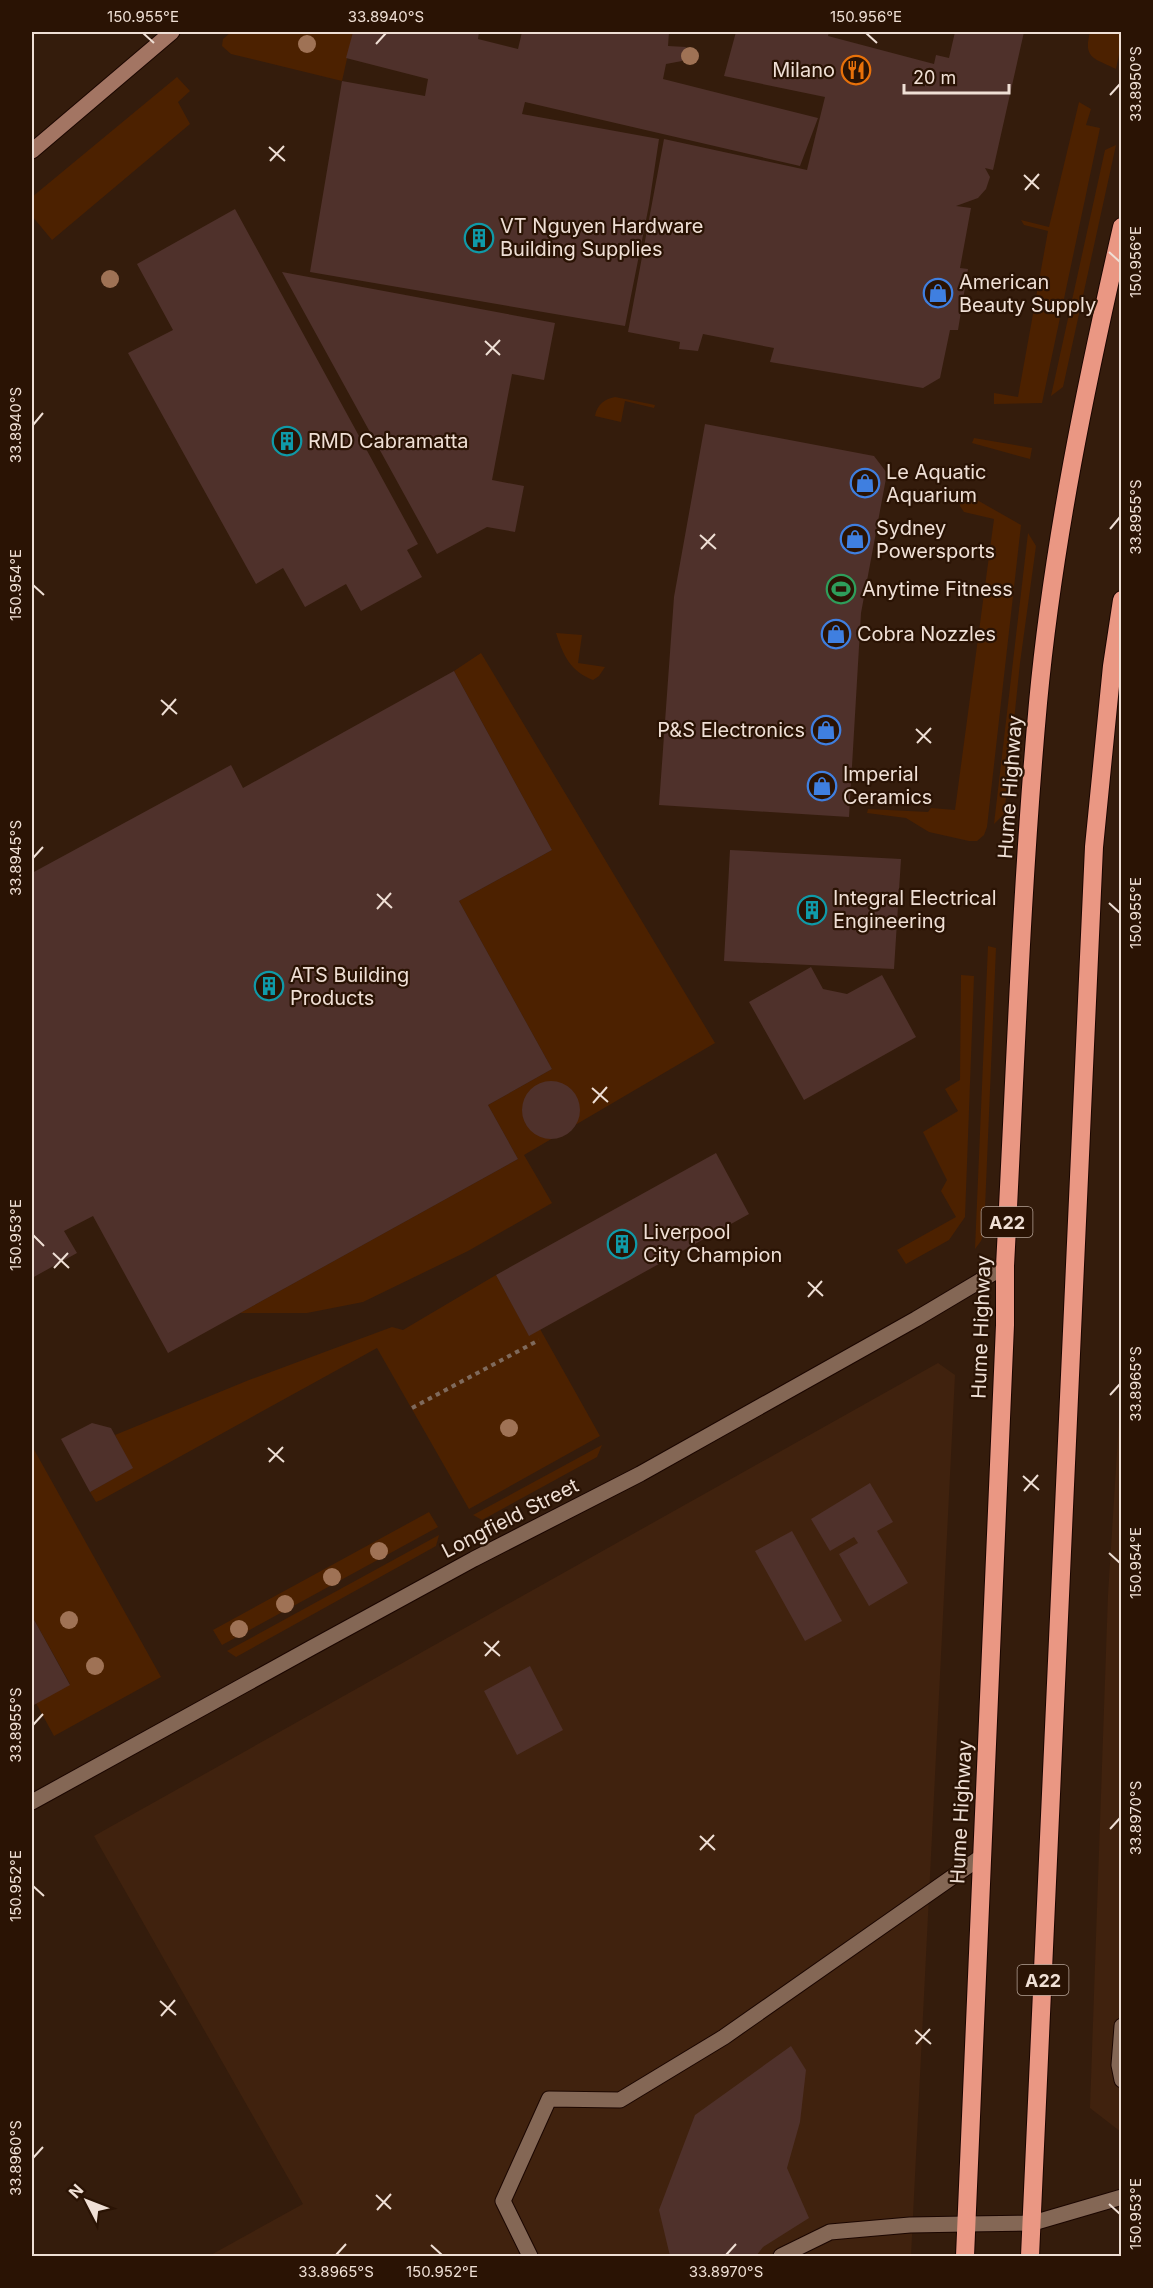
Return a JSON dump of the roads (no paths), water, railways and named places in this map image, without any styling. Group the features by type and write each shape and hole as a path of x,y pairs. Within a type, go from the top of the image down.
{"highway":[{"name":"Hume Highway","path":"965,2256 1005,1325 1005,1266 1028,827 1038,702 1065,509 1094,350 1122,227"},
{"name":"A22","path":"1030,2256 1094,847 1112,666 1122,600"}],"street":[{"path":"32,151 172,32"},
{"name":"Longfield Street","path":"32,1802 434,1581 640,1474 916,1319 1005,1266"},
{"path":"530,2256 503,2201 549,2099 620,2100 724,2037 981,1857"},
{"path":"1122,2026 1119,2065 1122,2080"},
{"path":"781,2256 830,2232 910,2225 1033,2223 1122,2196"}],"place":[{"name":"Milano","path":"856,70"},
{"name":"VT Nguyen Hardware Building Supplies","path":"479,238"},
{"name":"American Beauty Supply","path":"938,293"},
{"name":"RMD Cabramatta","path":"287,441"},
{"name":"Le Aquatic Aquarium","path":"865,483"},
{"name":"Sydney Powersports","path":"855,539"},
{"name":"Anytime Fitness","path":"841,589"},
{"name":"Cobra Nozzles","path":"836,634"},
{"name":"P&S Electronics","path":"826,730"},
{"name":"Imperial Ceramics","path":"822,786"},
{"name":"Integral Electrical Engineering","path":"812,910"},
{"name":"ATS Building Products","path":"269,986"},
{"name":"Liverpool City Champion","path":"622,1244"}]}
